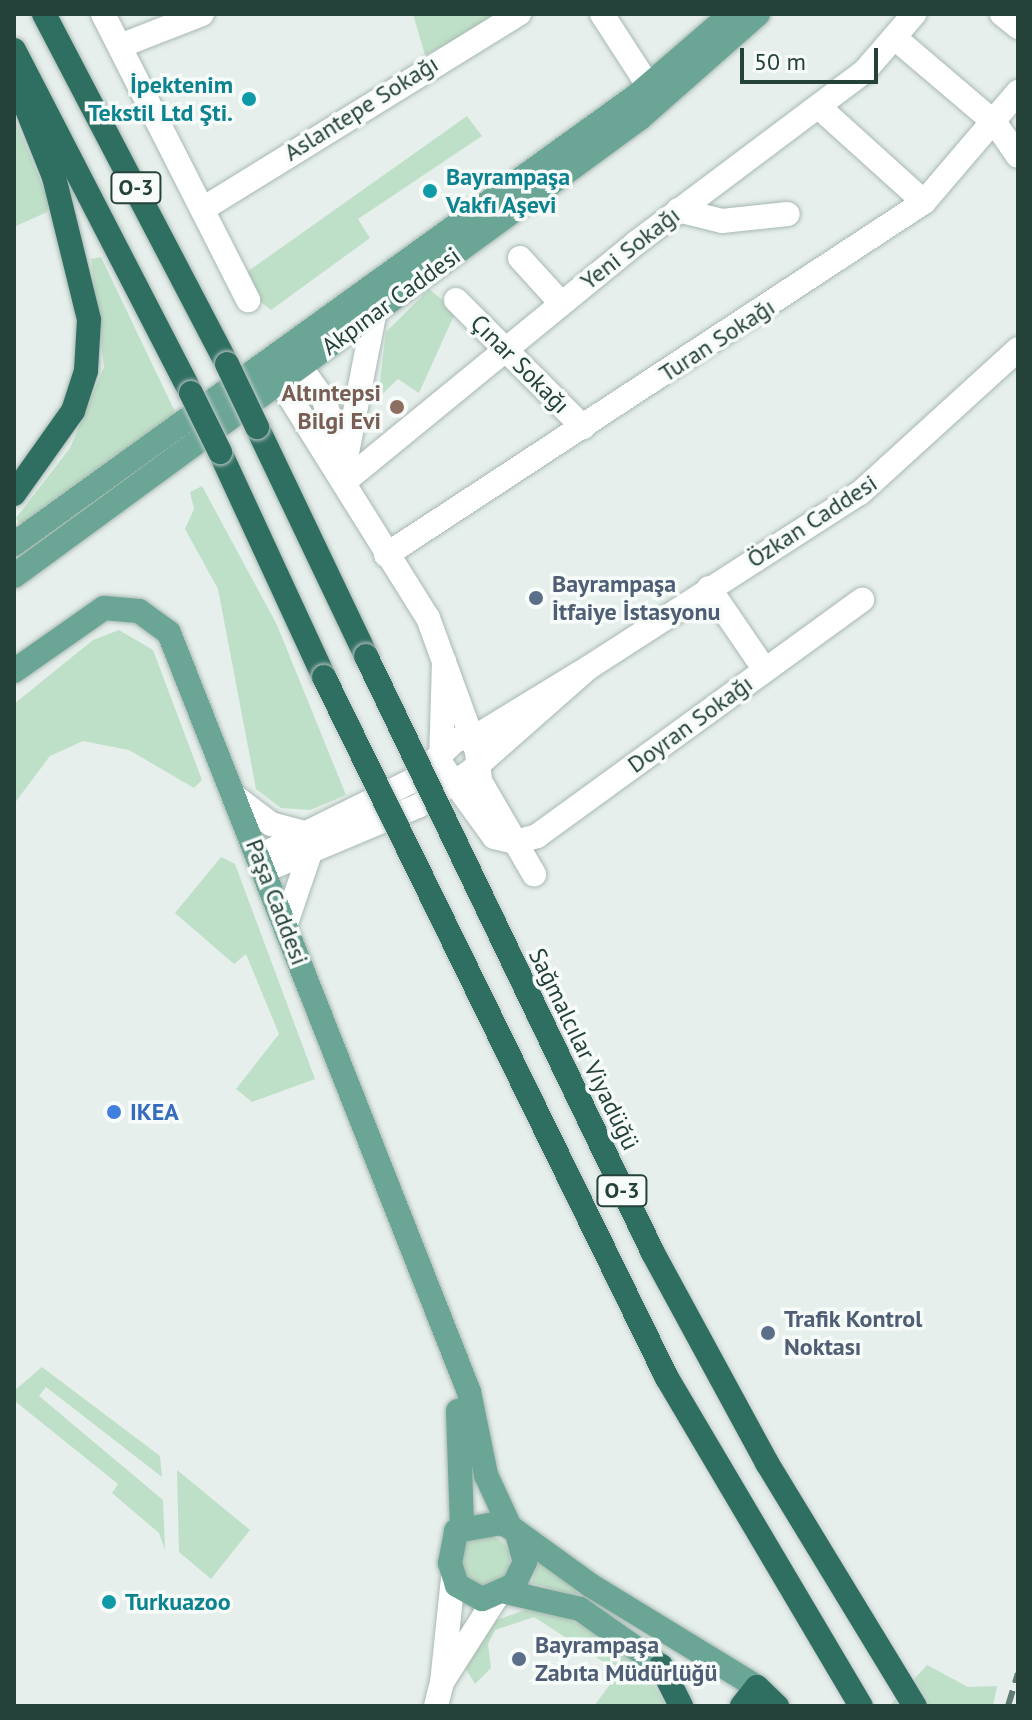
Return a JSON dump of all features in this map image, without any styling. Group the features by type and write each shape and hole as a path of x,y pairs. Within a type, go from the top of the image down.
{"highway":[{"name":"Sağmalcılar Viyadüğü","path":"44,14 227,364 653,1253 829,1571 915,1706"},
{"name":"O-3","path":"14,50 191,393 324,677 667,1378 861,1706"},
{"path":"14,77 54,177 89,320 76,403 14,494"},
{"path":"661,1666 681,1706"},
{"path":"750,1696 777,1706"}],"main road":[{"name":"Akpınar Caddesi","path":"14,576 281,383 290,362 648,85 731,14"},
{"name":"Akpınar Caddesi","path":"14,544 290,362 374,315 649,111 758,14"},
{"name":"Paşa Caddesi","path":"14,671 104,608 124,606 151,617 182,657 447,1345 469,1392 486,1475 514,1530"},
{"name":"Paşa Caddesi","path":"447,1345 463,1442 462,1528"},
{"path":"661,1666 580,1609 501,1594 472,1596 453,1578 451,1546 462,1528 487,1520 514,1530 750,1696"},
{"path":"501,1594 525,1562 514,1530"}],"street":[{"path":"103,14 206,207 248,300"},
{"path":"120,46 202,14"},
{"name":"Aslantepe Sokağı","path":"206,207 519,14"},
{"path":"602,14 648,85"},
{"name":"Yeni Sokağı","path":"344,472 506,351 678,210 820,108 895,38 914,14"},
{"path":"1002,14 1018,27"},
{"path":"895,38 995,123 1018,156"},
{"name":"Turan Sokağı","path":"386,555 924,202 995,123 1018,92"},
{"path":"820,108 924,202"},
{"path":"678,210 722,221 788,214"},
{"path":"520,258 561,303"},
{"name":"Çınar Sokağı","path":"456,300 583,427"},
{"path":"344,472 374,315"},
{"name":"Özkan Caddesi","path":"310,844 412,781 442,752 588,668 860,493 1018,349"},
{"path":"290,362 335,424 344,472"},
{"path":"281,383 344,472 386,555 428,618 470,738 467,773 494,837 515,842 534,874"},
{"path":"709,588 765,670"},
{"name":"Doyran Sokağı","path":"515,842 537,836 862,600"},
{"path":"444,661 444,771 467,773"},
{"name":"Özkan Caddesi","path":"310,844 467,773 588,668"},
{"path":"238,799 271,824 310,844"},
{"path":"263,863 310,844"},
{"path":"285,926 310,844"},
{"path":"436,1706 442,1682 453,1578"},
{"path":"442,1682 501,1594"}],"green space":[{"path":"413,14 506,14 425,55"},
{"path":"467,116 482,136 358,219 370,238 271,310 249,293 247,272"},
{"path":"14,118 49,201 47,212 14,227"},
{"path":"101,257 176,414 21,527 16,518 70,448 104,367 91,259"},
{"path":"429,289 456,311 419,393 398,379 378,398 386,332"},
{"path":"202,486 277,625 346,795 310,810 281,808 256,789 218,589 185,529 194,509 190,492"},
{"path":"119,630 153,650 202,780 194,788 129,750 83,741 50,756 14,804 14,704 93,640"},
{"path":"221,857 235,864 315,1079 252,1102 236,1089 279,1034 246,954 234,964 175,913"},
{"path":"42,1367 160,1456 162,1477 46,1387 39,1396 163,1500 165,1550 159,1533 112,1493 118,1484 16,1402 14,1391"},
{"path":"177,1470 250,1530 211,1579 179,1552"},
{"path":"485,1535 503,1542 510,1560 503,1578 485,1585 467,1578 460,1560 467,1542"},
{"path":"538,1562 580,1589 576,1596 532,1583"},
{"path":"525,1610 562,1615 585,1628 642,1667 666,1706 594,1706 619,1672 534,1617 495,1630 488,1644 491,1668 475,1684 465,1668 494,1621"},
{"path":"927,1665 968,1687 997,1686 993,1706 889,1706"}],"railway":[{"path":"1008,1706 1018,1673"}],"place":[{"name":"İpektenim Tekstil Ltd Şti.","path":"249,99"},
{"name":"Bayrampaşa Vakfı Aşevi","path":"430,191"},
{"name":"Altıntepsi Bilgi Evi","path":"397,407"},
{"name":"Bayrampaşa İtfaiye İstasyonu","path":"536,598"},
{"name":"IKEA","path":"114,1112"},
{"name":"Trafik Kontrol Noktası","path":"768,1333"},
{"name":"Turkuazoo","path":"109,1602"},
{"name":"Bayrampaşa Zabıta Müdürlüğü","path":"519,1659"}]}
